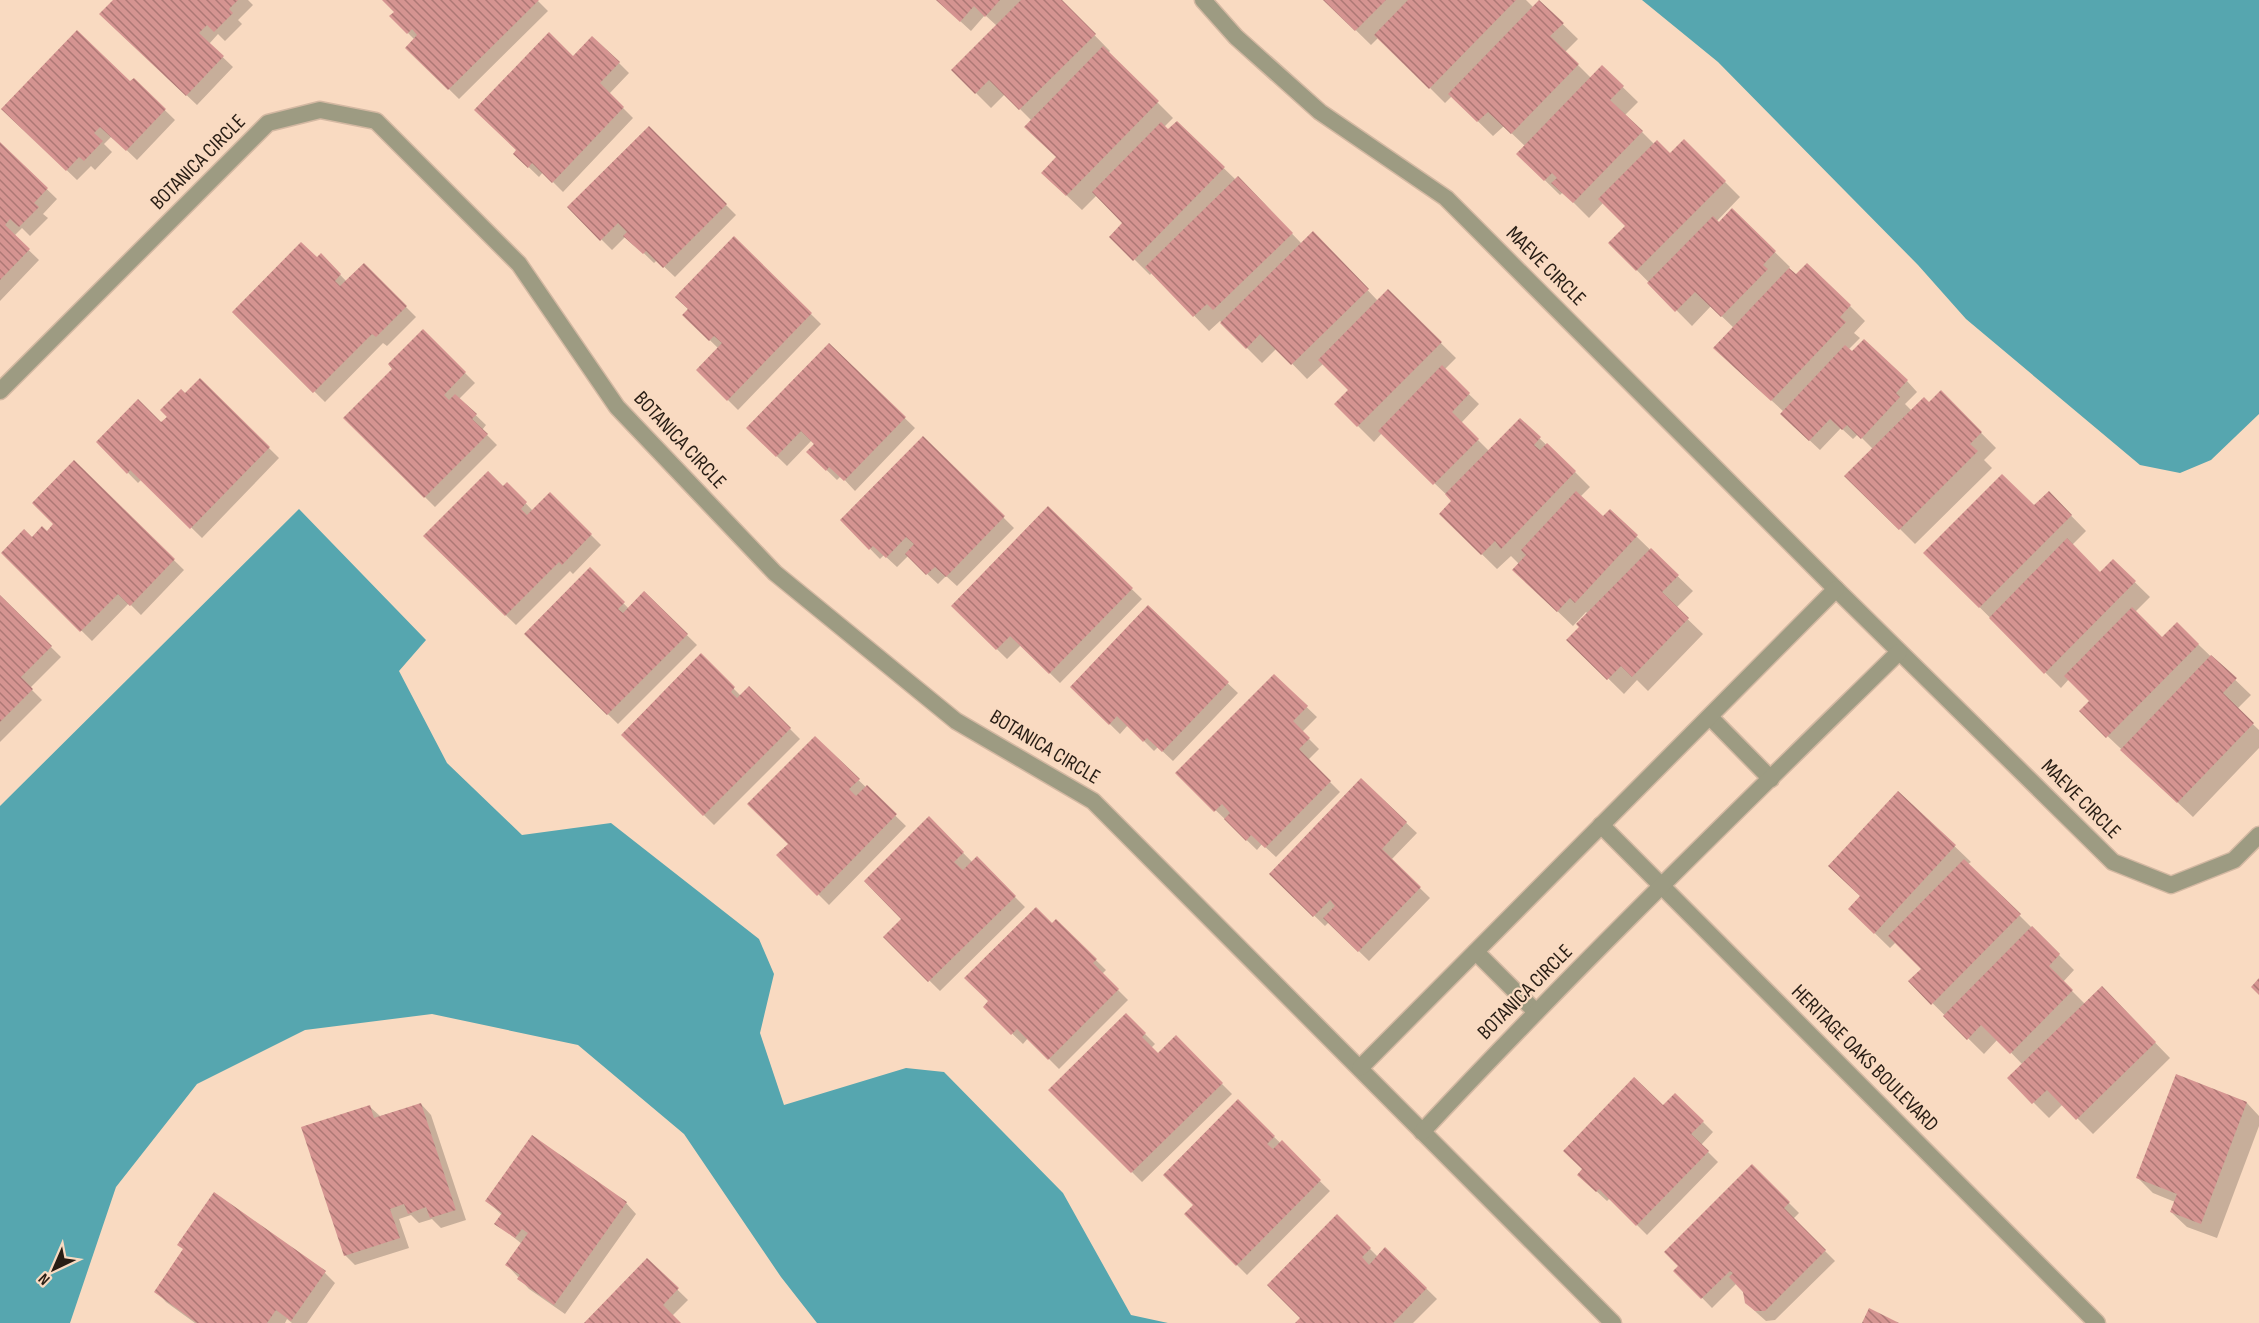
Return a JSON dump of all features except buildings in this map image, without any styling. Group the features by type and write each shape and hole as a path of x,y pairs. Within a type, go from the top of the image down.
{"street":[{"name":"MAEVE CIRCLE","path":"1203,0 1236,37 1320,112 1446,198 1899,652 2113,862 2171,885 2235,860 2259,835"},
{"name":"BOTANICA CIRCLE","path":"0,391 268,123 320,111 376,121 519,264 616,407 775,573 956,721 1093,801 1613,1323"},
{"path":"1360,1068 1836,589"},
{"path":"1661,885 1899,652"},
{"path":"1710,717 1771,779"},
{"name":"HERITAGE OAKS BOULEVARD","path":"1601,825 2097,1323"},
{"name":"BOTANICA CIRCLE","path":"1422,1132 1661,885"},
{"path":"1476,952 1536,1012"}],"water":[{"path":"1642,0 2259,0 2259,414 2211,460 2180,473 2140,465 1966,319 1918,265 1718,62"},
{"path":"299,509 426,640 399,671 447,763 522,835 611,823 759,939 774,974 760,1033 784,1105 906,1068 944,1072 1063,1193 1131,1315 1168,1323 817,1323 781,1277 684,1134 578,1045 432,1014 305,1030 197,1084 116,1187 70,1323 0,1323 0,806"}]}
